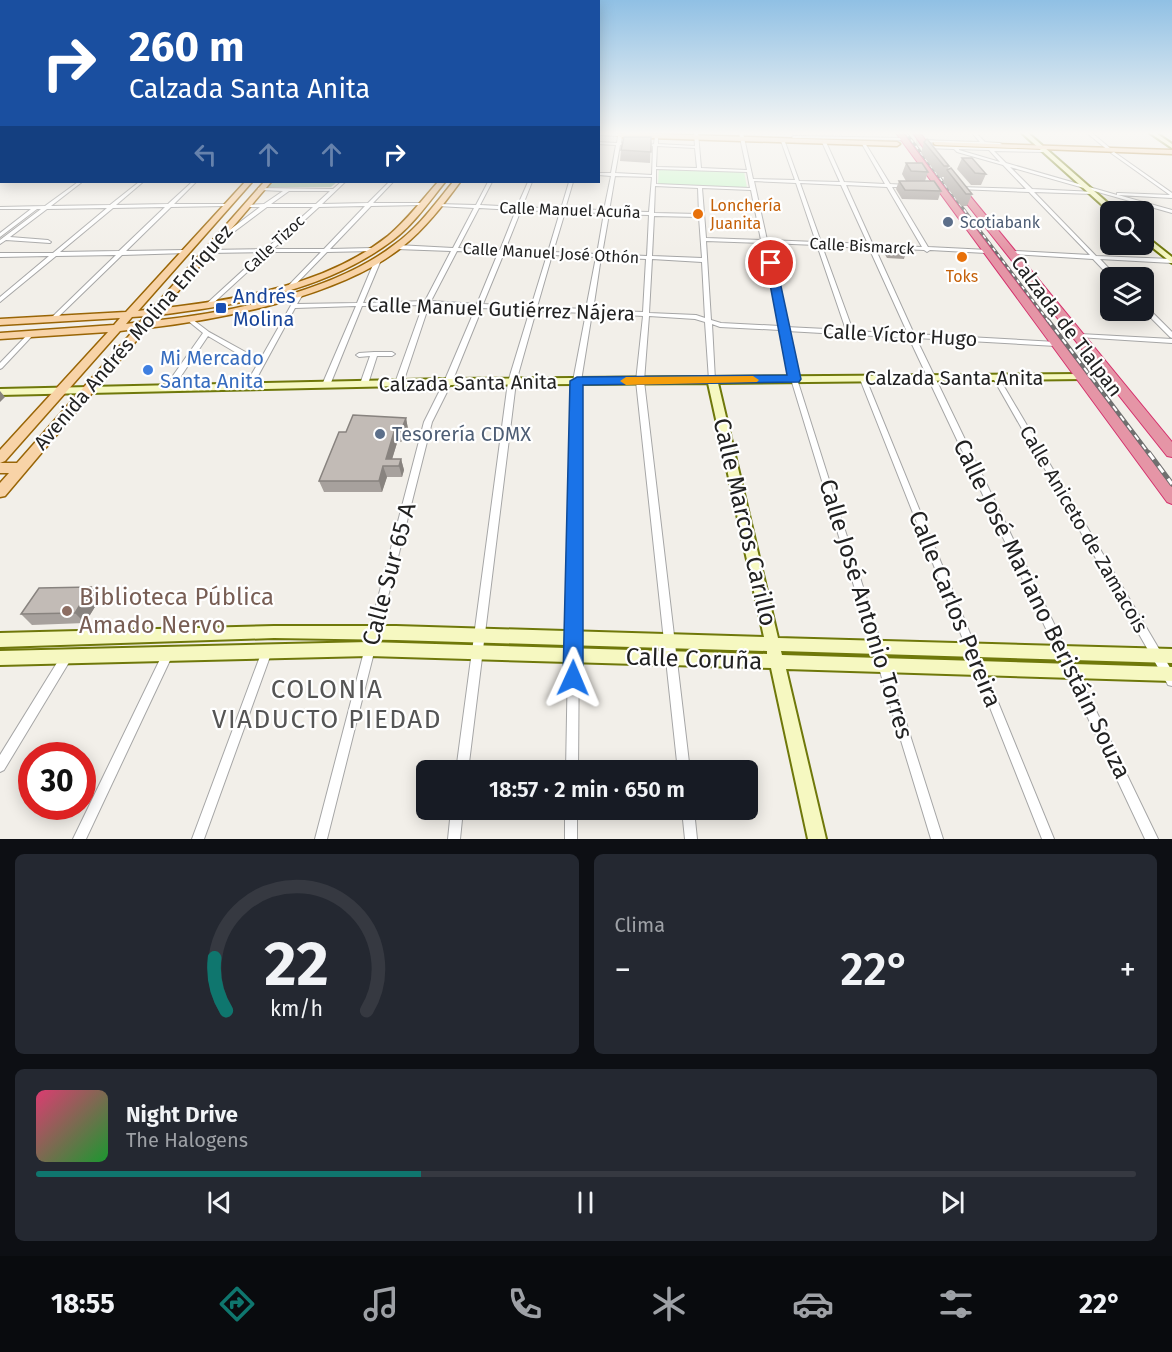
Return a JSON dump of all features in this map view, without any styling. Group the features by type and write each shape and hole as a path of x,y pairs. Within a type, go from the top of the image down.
{"highway":[{"name":"Calzada de Tlalpan","path":"924,172 1172,498"},
{"name":"Calzada de Tlalpan","path":"956,184 1172,452"}],"main road":[{"name":"Avenida Andrés Molina Enríquez","path":"0,458 247,183"},
{"name":"Avenida Andrés Molina Enríquez","path":"0,492 266,183"},
{"path":"0,322 206,307 291,286 338,268 373,250 399,230 440,183"},
{"path":"0,336 141,327 190,320 274,302 300,294 378,260 397,247 416,231 455,183"},
{"path":"0,468 20,468"}],"street":[{"path":"654,172 640,381 683,760"},
{"name":"Calle José Antonio Torres","path":"750,172 794,379 938,839"},
{"path":"794,172 850,332"},
{"name":"Calle José Mariano Beristáin Souza","path":"838,172 914,336 931,378 1152,839"},
{"path":"881,172 927,250"},
{"path":"1013,172 1105,267"},
{"path":"1030,172 1172,212"},
{"path":"1070,172 1103,201"},
{"path":"1140,172 1172,196"},
{"path":"600,174 654,176"},
{"path":"572,760 577,381 614,175"},
{"path":"752,180 909,186"},
{"path":"0,300 140,183"},
{"path":"52,319 193,183"},
{"name":"Calle Tizoc","path":"206,307 342,183"},
{"path":"291,286 390,183"},
{"path":"399,383 427,303 490,183"},
{"name":"Calle Sur 65 A","path":"321,839 429,422 448,382 530,183"},
{"path":"463,760 512,382 571,183"},
{"path":"2,238 37,207 66,186 73,184"},
{"path":"2,238 46,207 73,184"},
{"path":"956,184 1031,191 1092,191"},
{"path":"654,185 753,189"},
{"path":"700,187 712,380"},
{"path":"260,189 333,190"},
{"path":"209,249 288,189"},
{"path":"1107,194 1172,196"},
{"path":"246,206 422,204"},
{"name":"Calle Manuel Acuña","path":"438,205 701,216"},
{"path":"0,208 226,206"},
{"path":"2,238 48,242"},
{"name":"Calle Bismarck","path":"703,239 986,251"},
{"path":"1154,245 1172,261"},
{"name":"Calle Manuel José Othón","path":"397,247 704,260"},
{"path":"209,249 373,250"},
{"path":"0,255 185,252"},
{"path":"1014,254 1172,261"},
{"path":"326,385 378,260"},
{"path":"248,387 300,294"},
{"name":"Calle Manuel Gutiérrez Nájera","path":"293,306 427,303 696,316 708,321"},
{"path":"1154,317 1172,336"},
{"path":"190,320 207,333 261,364"},
{"name":"Calle Víctor Hugo","path":"708,321 720,325 1056,344"},
{"path":"168,388 207,333"},
{"path":"0,368 31,334"},
{"path":"1080,336 1172,341"},
{"path":"364,384 374,354"},
{"path":"359,355 392,354"},
{"name":"Calzada Santa Anita","path":"0,392 448,382 1081,377"},
{"name":"Calle Aniceto de Zamacois","path":"996,378 1165,656 1171,676"},
{"name":"Calle Carlos Pereira","path":"863,379 1048,839"},
{"name":"Calle Marcos Carillo","path":"712,380 817,839"},
{"name":"Calle Coruña","path":"0,640 274,632 374,633 1165,656"},
{"name":"Calle Coruña","path":"0,658 168,652 369,649 1171,676"},
{"path":"198,839 267,651"},
{"path":"78,839 168,652"},
{"path":"0,766 67,656"},
{"path":"454,839 457,820"},
{"path":"571,820 571,839"},
{"path":"689,820 691,839"}],"green space":[{"path":"659,172 744,172 747,188 658,184"},
{"path":"269,183 336,183 331,187 265,187"}],"building":[{"path":"949,172 954,172 972,194 966,194"},
{"path":"899,181 934,181 941,191 905,190"},
{"path":"885,244 902,245 906,252 889,251"},
{"path":"353,415 406,418 402,428 394,432 386,459 401,459 399,466 383,466 379,481 319,481 339,432 346,432"},
{"path":"91,587 75,613 21,614 39,588"}],"railway":[{"path":"936,172 1049,322"},
{"path":"1048,320 1150,455"},
{"path":"1149,453 1172,484"}],"slow traffic":[{"path":"626,381 753,380"}],"place":[{"name":"Lonchería Juanita","path":"698,214"},
{"name":"Scotiabank","path":"948,222"},
{"name":"Toks","path":"962,257"},
{"name":"Andrés Molina","path":"221,308"},
{"name":"Mi Mercado Santa Anita","path":"148,370"},
{"name":"Tesorería CDMX","path":"380,434"},
{"name":"Biblioteca Pública Amado Nervo","path":"67,611"}],"district":[{"name":"COLONIA VIADUCTO PIEDAD","path":"327,704"}],"route":[{"path":"573,678 577,381 794,379 771,263"}]}
